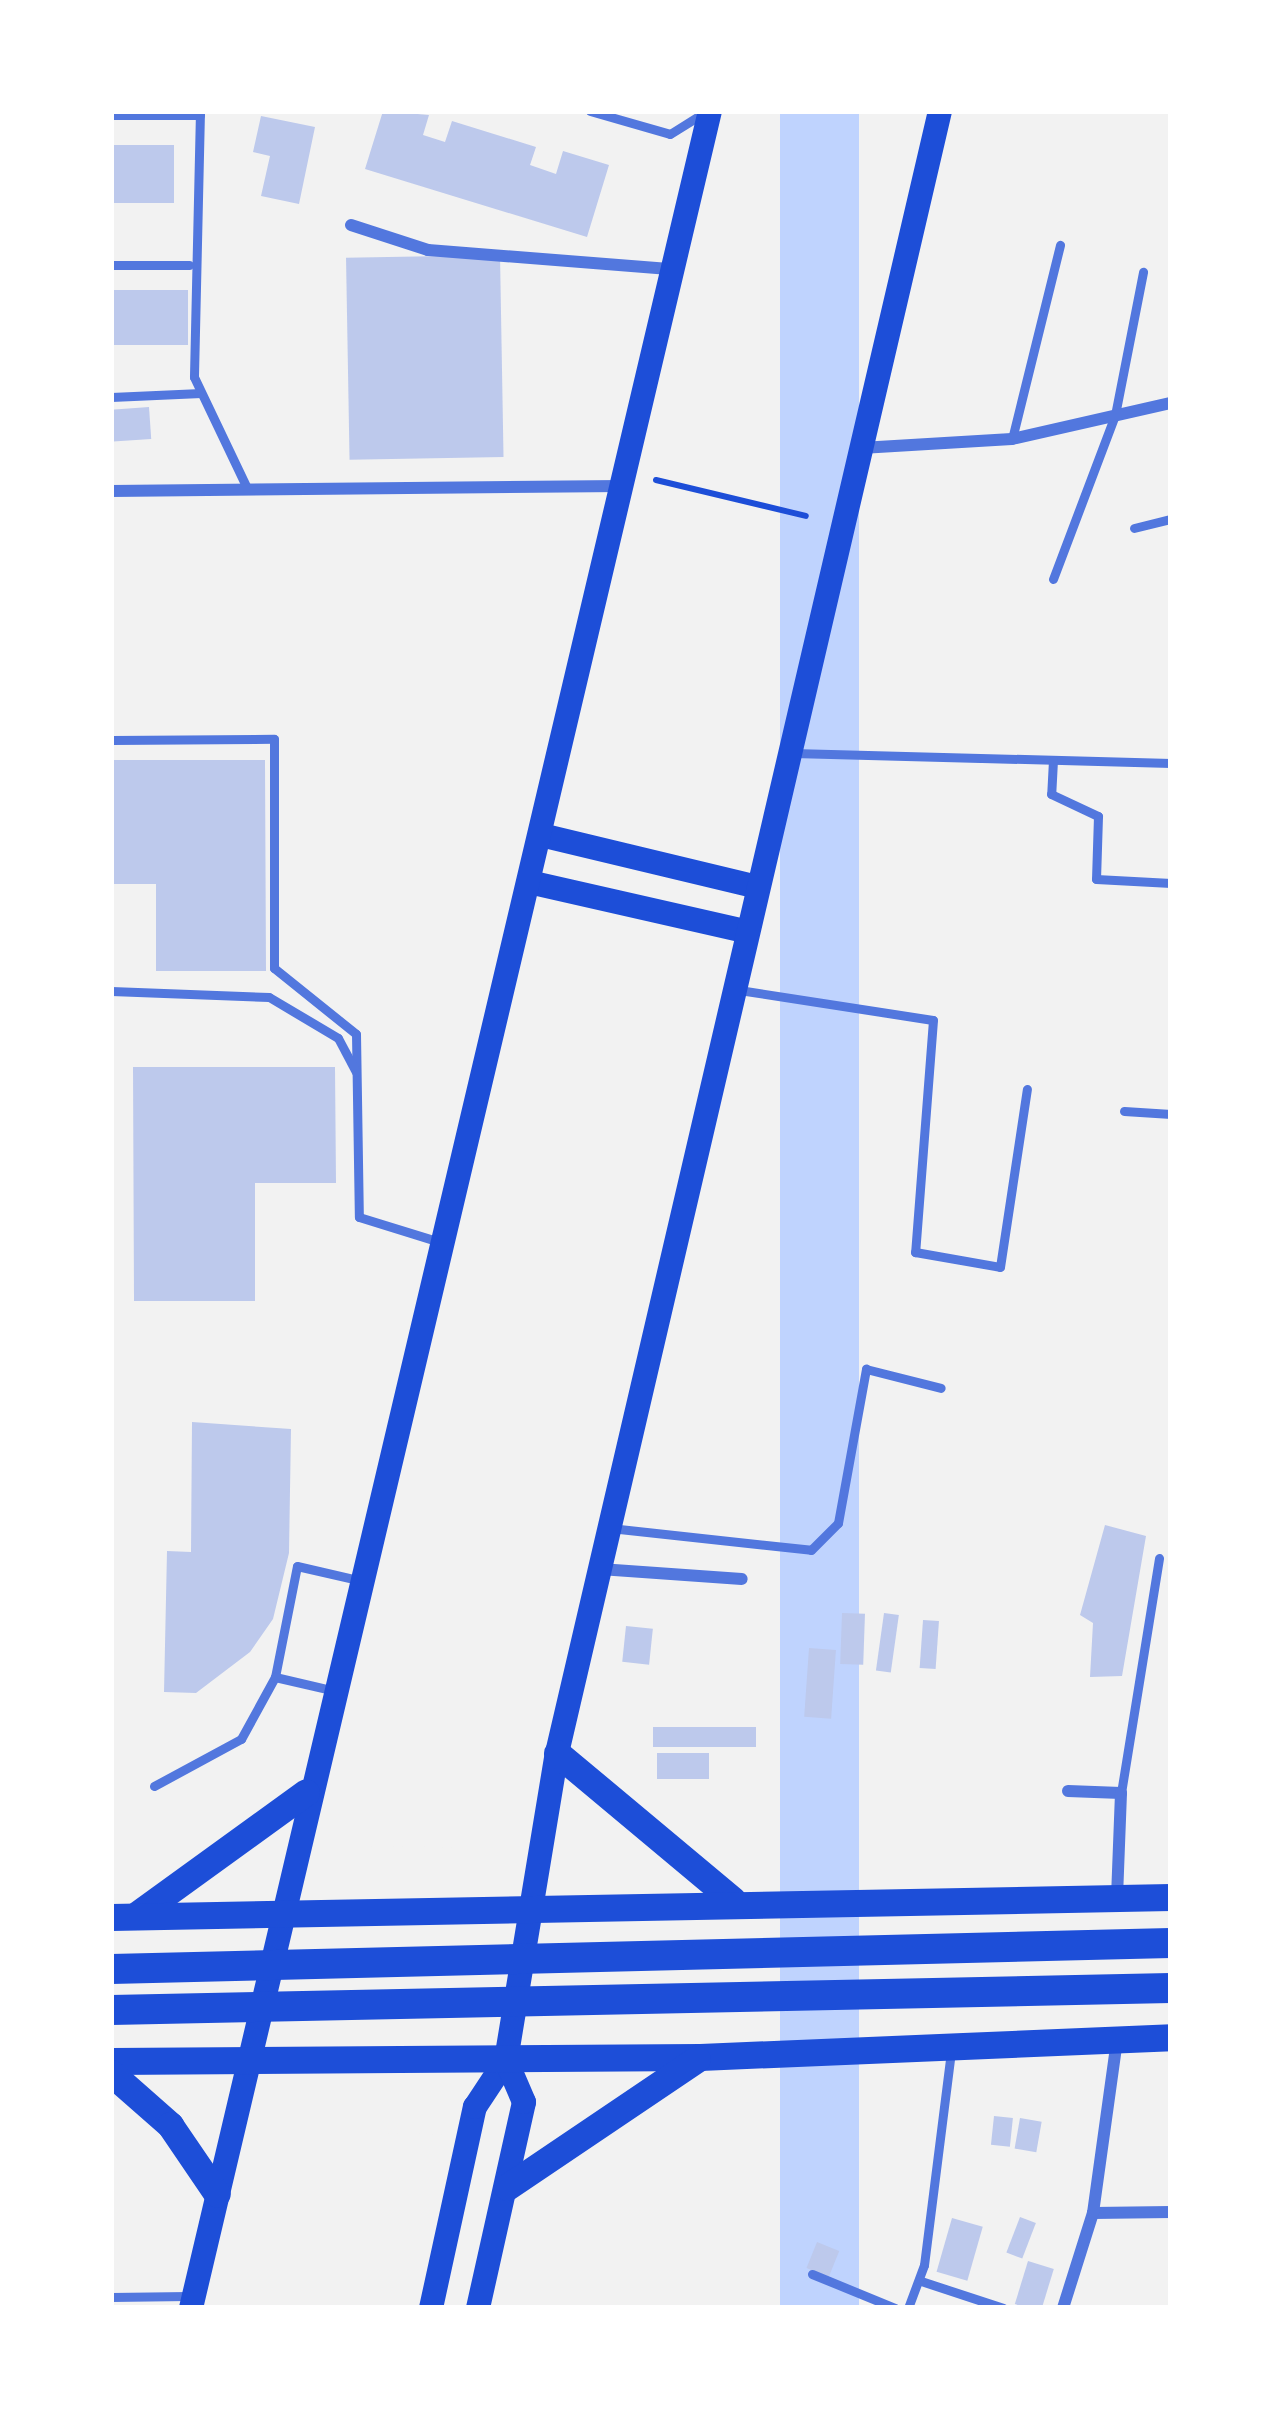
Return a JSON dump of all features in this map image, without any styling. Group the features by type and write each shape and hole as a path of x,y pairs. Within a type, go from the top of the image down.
{"highway":[{"path":"111,1969 1171,1943"},
{"path":"111,2010 1171,1988"}],"main road":[{"path":"192,2302 306,1792 542,835 708,111"},
{"path":"431,2308 475,2107 506,2060 557,1753 754,886 940,111"},
{"path":"542,835 754,886"},
{"path":"529,882 744,931"},
{"path":"557,1753 733,1900"},
{"path":"123,1916 306,1792"},
{"path":"123,1916 733,1900 1171,1897"},
{"path":"111,2061 246,2065 700,2057 1171,2037"},
{"path":"506,2187 700,2057"},
{"path":"478,2308 524,2102 506,2060"},
{"path":"111,2073 170,2125 217,2194"}],"street":[{"path":"352,225 428,250 673,269"},
{"path":"860,448 1012,439 1171,403"},
{"path":"111,491 622,486"},
{"path":"598,1569 742,1579"},
{"path":"1067,1791 1120,1792 1117,1898"},
{"path":"1063,2308 1093,2213 1118,2039"},
{"path":"1093,2213 1171,2212"}],"lane":[{"path":"590,111 670,134 708,111"},
{"path":"111,115 200,113 189,265 202,393 247,488"},
{"path":"1012,439 1060,245"},
{"path":"111,265 189,265"},
{"path":"1053,579 1114,415 1143,272"},
{"path":"111,397 202,393"},
{"path":"1134,528 1171,519"},
{"path":"111,740 274,739 272,998"},
{"path":"786,753 1171,763"},
{"path":"1053,760 1052,794 1098,816 1096,879 1171,883"},
{"path":"274,968 353,1030 359,1077 359,1217 440,1242"},
{"path":"733,990 933,1020 915,1252 1000,1267 1027,1088"},
{"path":"111,991 272,998 338,1038 359,1077"},
{"path":"1124,1111 1171,1114"},
{"path":"608,1527 811,1550 838,1523 866,1369 940,1388"},
{"path":"1120,1792 1159,1558"},
{"path":"154,1786 241,1739 275,1677 297,1566 358,1580"},
{"path":"275,1677 331,1690"},
{"path":"908,2308 921,2281 951,2046"},
{"path":"812,2275 896,2308"},
{"path":"921,2281 1003,2308"},
{"path":"111,2297 192,2302"}],"path":[{"path":"656,480 806,516"}],"water":[{"path":"780,111 859,111 859,2308 780,2308"}],"pier":[{"path":"367,1846 460,1848 455,2135 362,2133"}],"building":[{"path":"383,111 429,115 423,135 445,142 452,121 536,147 530,165 556,174 563,151 609,165 587,237 365,169"},
{"path":"261,116 315,127 299,204 261,196 270,156 253,152"},
{"path":"111,145 174,145 174,203 111,203"},
{"path":"500,255 504,457 350,460 346,258"},
{"path":"111,290 188,290 188,345 111,345"},
{"path":"149,407 151,439 113,442 111,410"},
{"path":"111,760 265,760 266,971 156,971 156,884 111,884"},
{"path":"133,1067 335,1067 336,1183 255,1183 255,1301 134,1301"},
{"path":"192,1422 291,1429 289,1553 273,1619 250,1652 196,1693 164,1692 167,1551 191,1552"},
{"path":"1105,1525 1146,1536 1122,1676 1090,1677 1093,1623 1080,1615"},
{"path":"842,1613 865,1614 863,1665 840,1664"},
{"path":"884,1613 899,1615 891,1673 876,1670"},
{"path":"923,1620 939,1621 936,1669 920,1668"},
{"path":"626,1626 653,1629 649,1665 622,1662"},
{"path":"809,1648 836,1650 831,1719 804,1717"},
{"path":"653,1727 756,1727 756,1747 653,1747"},
{"path":"657,1753 709,1753 709,1779 657,1779"},
{"path":"994,2116 1013,2118 1010,2147 991,2145"},
{"path":"1020,2118 1042,2122 1036,2152 1015,2149"},
{"path":"1020,2217 1036,2223 1022,2259 1006,2252"},
{"path":"952,2218 983,2227 967,2281 937,2272"},
{"path":"817,2242 839,2251 829,2277 807,2268"},
{"path":"1028,2261 1054,2269 1042,2308 1015,2304"}]}
